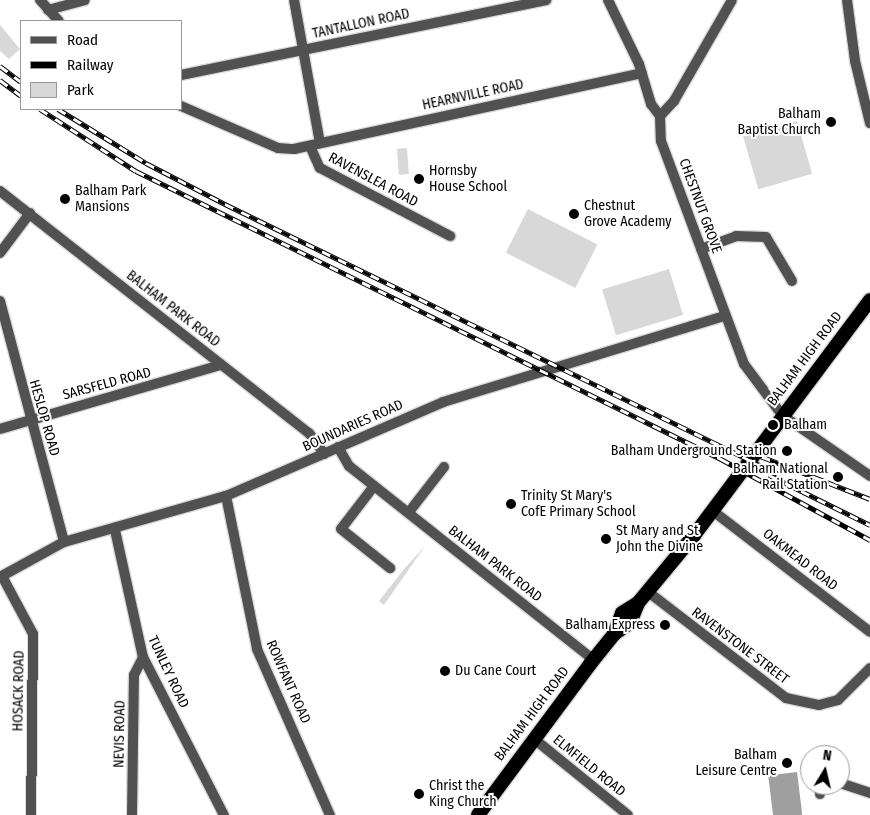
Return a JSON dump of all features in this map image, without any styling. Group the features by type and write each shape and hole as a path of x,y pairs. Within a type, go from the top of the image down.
{"highway":[{"name":"BALHAM HIGH ROAD","path":"478,815 533,738 614,634 622,613 638,603 713,511 782,415 870,300"}],"street":[{"path":"40,0 58,20"},
{"path":"48,10 85,0"},
{"name":"RAVENSLEA ROAD","path":"294,0 320,168 450,236"},
{"name":"TANTALLON ROAD","path":"182,75 546,0"},
{"name":"CHESTNUT GROVE","path":"608,0 642,74 651,104 660,116 658,131 744,364 782,415 870,476"},
{"path":"660,116 674,101 732,0"},
{"path":"847,0 854,61 870,123"},
{"name":"HEARNVILLE ROAD","path":"315,145 642,74"},
{"path":"182,106 278,148 315,145"},
{"name":"BALHAM PARK ROAD","path":"0,191 309,433 324,454"},
{"path":"0,253 30,213"},
{"path":"701,250 736,236 766,237 792,281"},
{"name":"HESLOP ROAD","path":"0,300 64,542"},
{"name":"BOUNDARIES ROAD","path":"1,576 64,542 115,530 226,496 443,402 725,316"},
{"name":"SARSFELD ROAD","path":"0,429 30,418 221,365"},
{"name":"BALHAM PARK ROAD","path":"338,447 346,463 594,660"},
{"path":"409,512 444,466"},
{"path":"374,486 341,529 390,568"},
{"name":"ROWFANT ROAD","path":"226,496 256,649 330,815"},
{"name":"OAKMEAD ROAD","path":"713,511 869,629"},
{"name":"TUNLEY ROAD","path":"115,530 143,657 224,815"},
{"name":"HOSACK ROAD","path":"1,576 33,634 31,815"},
{"name":"RAVENSTONE STREET","path":"647,591 786,698 819,705 838,700 870,668"},
{"name":"NEVIS ROAD","path":"132,815 134,675 143,657"},
{"name":"ELMFIELD ROAD","path":"533,738 628,815"},
{"path":"850,786 870,793"}],"green space":[{"path":"0,25 20,49 9,59 0,51"},
{"path":"797,121 812,174 758,189 743,136"},
{"path":"407,148 409,174 399,175 397,149"},
{"path":"528,209 597,244 575,288 506,253"},
{"path":"669,269 683,315 616,335 602,289"},
{"path":"425,546 384,605 379,601"}],"shaded area":[{"path":"797,772 802,815 773,815 768,776"}],"railway":[{"path":"0,66 20,81"},
{"path":"0,80 20,95"},
{"path":"42,110 136,171 721,459 870,540"},
{"path":"60,110 146,163 225,204 778,474"},
{"path":"745,450 870,499"},
{"path":"769,475 870,525"}],"place":[{"name":"Balham Baptist Church","path":"831,122"},
{"name":"Hornsby House School","path":"419,179"},
{"name":"Balham Park Mansions","path":"65,199"},
{"name":"Chestnut Grove Academy","path":"574,214"},
{"name":"Balham","path":"773,425"},
{"name":"Balham Underground Station","path":"787,451"},
{"name":"Balham National Rail Station","path":"838,477"},
{"name":"Trinity St Mary's CofE Primary School","path":"511,504"},
{"name":"St Mary and St John the Divine","path":"606,539"},
{"name":"Balham Express","path":"665,625"},
{"name":"Du Cane Court","path":"445,671"},
{"name":"Balham Leisure Centre","path":"787,763"},
{"name":"Christ the King Church","path":"419,794"}]}
